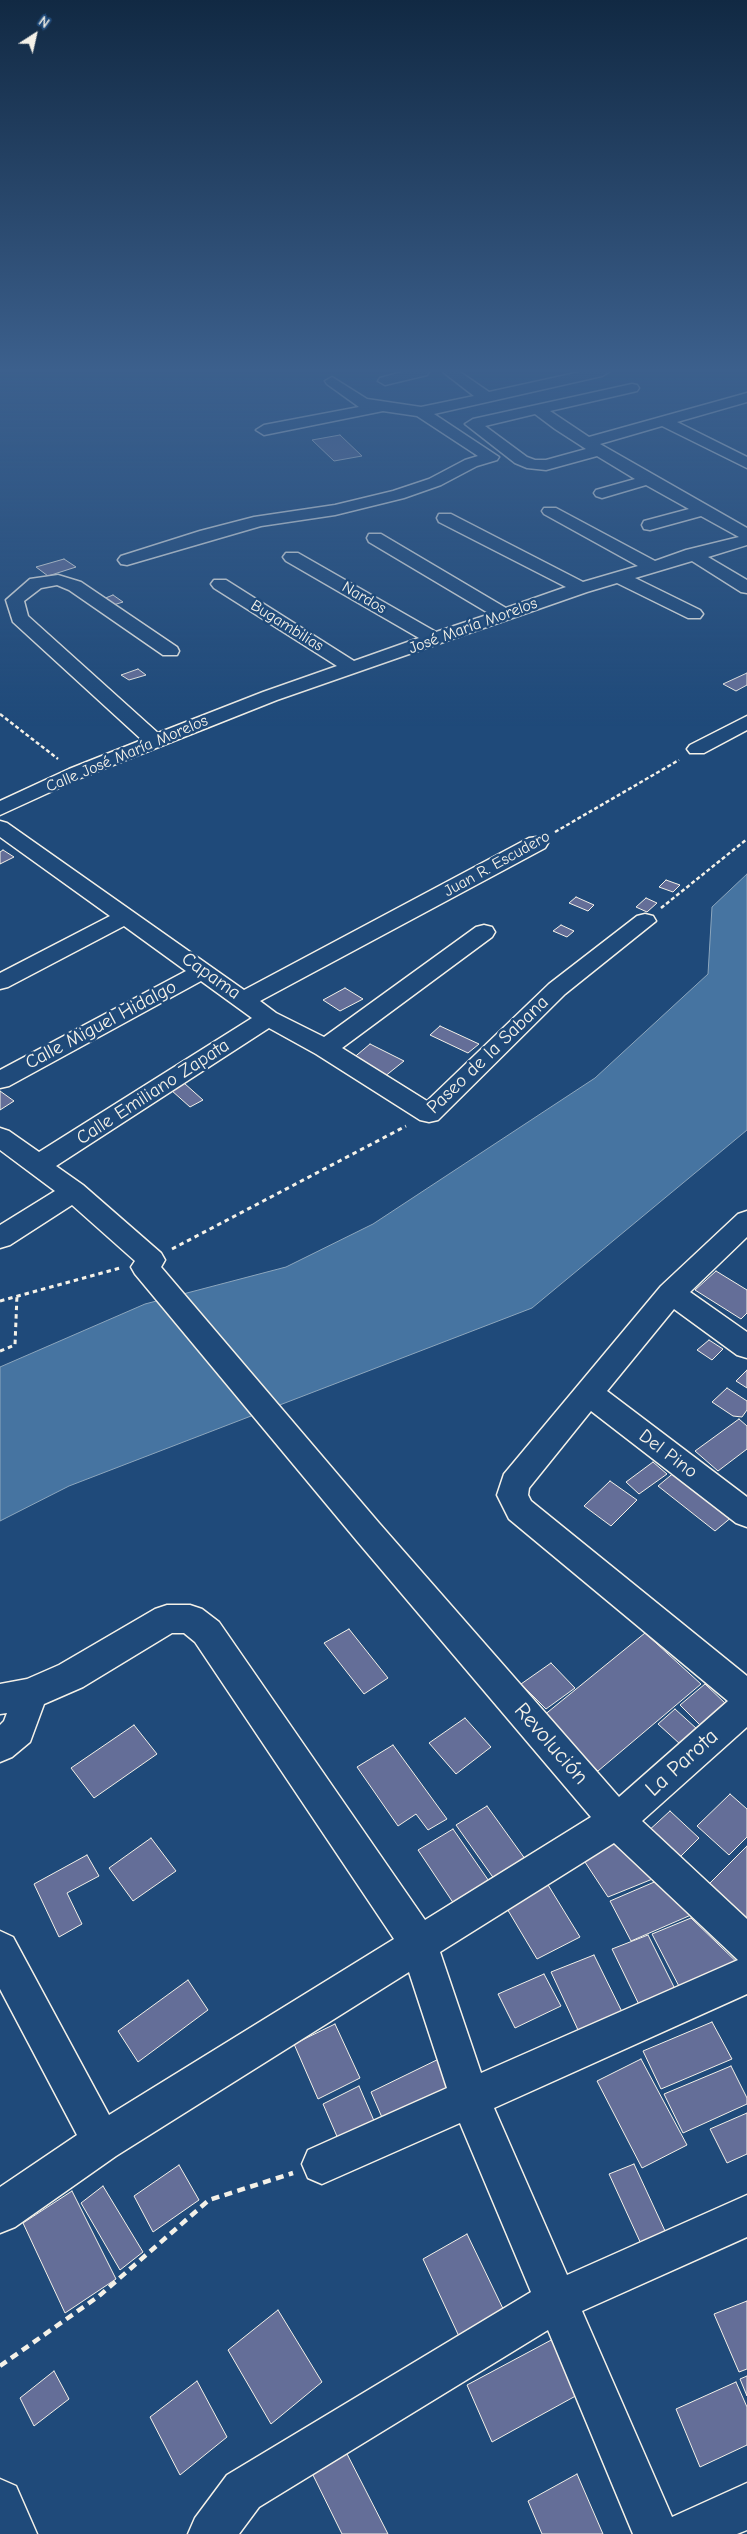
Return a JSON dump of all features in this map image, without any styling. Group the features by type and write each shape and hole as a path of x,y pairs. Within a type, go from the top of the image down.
{"street":[{"path":"127,560 206,535 260,521 335,510 412,490"},
{"path":"602,493 612,490"},
{"path":"666,490 747,534"},
{"path":"650,525 704,510"},
{"path":"550,511 651,566"},
{"path":"446,518 581,588"},
{"path":"375,538 505,615"},
{"name":"José María Morelos","path":"254,702 617,576 747,540"},
{"path":"692,554 747,588"},
{"name":"Nardos","path":"292,557 436,640"},
{"path":"617,576 694,614"},
{"path":"155,741 19,618 15,600 36,583 58,580 75,586 170,651"},
{"name":"Bugambilias","path":"220,584 353,668"},
{"name":"Calle José María Morelos","path":"0,810 76,774 254,702"},
{"path":"697,750 747,722"},
{"name":"Capama","path":"0,827 268,1018 325,1048 429,1114"},
{"name":"Juan R. Escudero","path":"244,1000 537,843"},
{"path":"0,982 126,916"},
{"name":"Paseo de la Sabana","path":"429,1114 557,989 645,921"},
{"path":"325,1048 484,932"},
{"name":"Calle Miguel Hidalgo","path":"0,1080 203,971"},
{"name":"Calle Emiliano Zapata","path":"38,1166 268,1018"},
{"name":"Revolución","path":"0,1137 74,1192 148,1264 368,1532 617,1821 747,1945"},
{"path":"0,1238 74,1192"},
{"path":"747,1222 671,1293 515,1483 512,1495 520,1510 747,1696"},
{"path":"671,1293 747,1348"},
{"name":"Del Pino","path":"590,1394 747,1514"},
{"path":"0,1746 18,1731 15,1696 71,1676 168,1619 190,1619 207,1632 419,1944 470,2098 656,2534"},
{"name":"La Parota","path":"0,2212 102,2142 617,1821 747,1705"},
{"path":"0,1950 102,2142"},
{"path":"322,2164 747,1975"},
{"path":"211,2534 243,2491 556,2301 747,2216"},
{"path":"0,2502 14,2534"},
{"path":"686,2534 747,2506"}],"path":[{"path":"0,714 76,774"},
{"name":"Juan R. Escudero","path":"537,843 697,750"},
{"path":"645,921 747,839"},
{"name":"Paseo de la Sabana","path":"0,1301 17,1295 148,1264 429,1114"},
{"path":"0,1352 15,1346 17,1295"},
{"path":"0,2366 99,2296 209,2200 322,2164"}],"water":[{"path":"747,874 747,1130 532,1308 69,1486 0,1521 0,1367 145,1304 286,1267 373,1224 595,1078 708,974 712,907"}],"building":[{"path":"64,559 76,567 48,576 36,567"},
{"path":"113,595 123,602 107,607 98,601"},
{"path":"138,669 146,675 129,680 121,675"},
{"path":"747,673 747,685 736,691 723,684"},
{"path":"3,850 14,857 0,864 0,852"},
{"path":"666,880 680,885 673,892 659,887"},
{"path":"576,897 594,905 588,911 569,903"},
{"path":"646,898 657,903 647,912 636,907"},
{"path":"561,925 574,931 567,937 553,931"},
{"path":"345,988 363,999 340,1011 323,1000"},
{"path":"440,1026 479,1044 468,1053 430,1035"},
{"path":"370,1044 404,1061 384,1077 351,1060"},
{"path":"184,1083 203,1100 190,1107 171,1090"},
{"path":"0,1091 14,1101 0,1110"},
{"path":"716,1271 747,1290 747,1313 741,1319 695,1290"},
{"path":"709,1340 723,1349 712,1360 697,1350"},
{"path":"747,1370 747,1388 736,1381"},
{"path":"727,1388 747,1401 747,1410 742,1417 733,1416 712,1402"},
{"path":"739,1419 747,1426 747,1449 718,1471 695,1451"},
{"path":"653,1462 667,1474 639,1494 626,1482"},
{"path":"676,1471 733,1516 715,1531 658,1486"},
{"path":"610,1481 637,1500 611,1526 584,1506"},
{"path":"349,1629 388,1678 364,1694 324,1643"},
{"path":"645,1633 701,1684 598,1771 543,1716"},
{"path":"551,1663 575,1688 546,1709 521,1684"},
{"path":"705,1684 726,1704 700,1725 680,1705"},
{"path":"675,1709 697,1729 680,1744 658,1724"},
{"path":"465,1718 491,1747 456,1774 429,1743"},
{"path":"134,1725 157,1754 94,1798 71,1768"},
{"path":"393,1745 447,1819 428,1830 416,1814 398,1826 357,1767"},
{"path":"730,1794 747,1809 747,1837 729,1855 697,1826"},
{"path":"487,1806 528,1863 497,1883 456,1825"},
{"path":"670,1811 699,1838 675,1862 646,1833"},
{"path":"453,1829 493,1887 458,1910 418,1850"},
{"path":"613,1835 655,1878 608,1897 581,1856"},
{"path":"151,1838 176,1871 133,1901 109,1868"},
{"path":"747,1846 747,1923 707,1886"},
{"path":"87,1855 99,1876 67,1893 82,1924 59,1937 34,1884"},
{"path":"545,1880 580,1937 537,1959 503,1902"},
{"path":"659,1880 691,1915 631,1941 610,1901"},
{"path":"691,1918 745,1970 684,1996 652,1934"},
{"path":"648,1935 681,2001 644,2015 612,1949"},
{"path":"594,1955 629,2026 585,2045 551,1972"},
{"path":"544,1974 561,2006 515,2028 498,1994"},
{"path":"188,1980 208,2010 138,2062 118,2031"},
{"path":"712,2022 732,2059 661,2089 643,2051"},
{"path":"335,2024 360,2078 318,2099 294,2044"},
{"path":"447,2055 465,2092 387,2129 371,2092"},
{"path":"641,2059 687,2145 642,2168 597,2081"},
{"path":"731,2066 747,2098 747,2104 683,2133 664,2094"},
{"path":"359,2086 378,2130 342,2148 323,2104"},
{"path":"747,2113 747,2154 727,2163 710,2129"},
{"path":"634,2164 672,2246 647,2257 609,2174"},
{"path":"179,2165 199,2200 153,2232 134,2196"},
{"path":"103,2186 143,2252 120,2270 81,2203"},
{"path":"72,2191 116,2279 65,2313 23,2223"},
{"path":"467,2234 508,2319 463,2345 423,2259"},
{"path":"747,2301 747,2369 739,2372 714,2314"},
{"path":"278,2310 322,2382 271,2424 228,2350"},
{"path":"555,2338 581,2393 492,2442 467,2385"},
{"path":"54,2371 69,2399 34,2426 20,2398"},
{"path":"747,2376 747,2396 740,2379"},
{"path":"197,2381 227,2437 180,2475 150,2417"},
{"path":"736,2382 747,2407 747,2445 700,2467 676,2409"},
{"path":"344,2448 388,2534 342,2534 311,2471"},
{"path":"577,2474 603,2534 542,2534 528,2501"}]}
